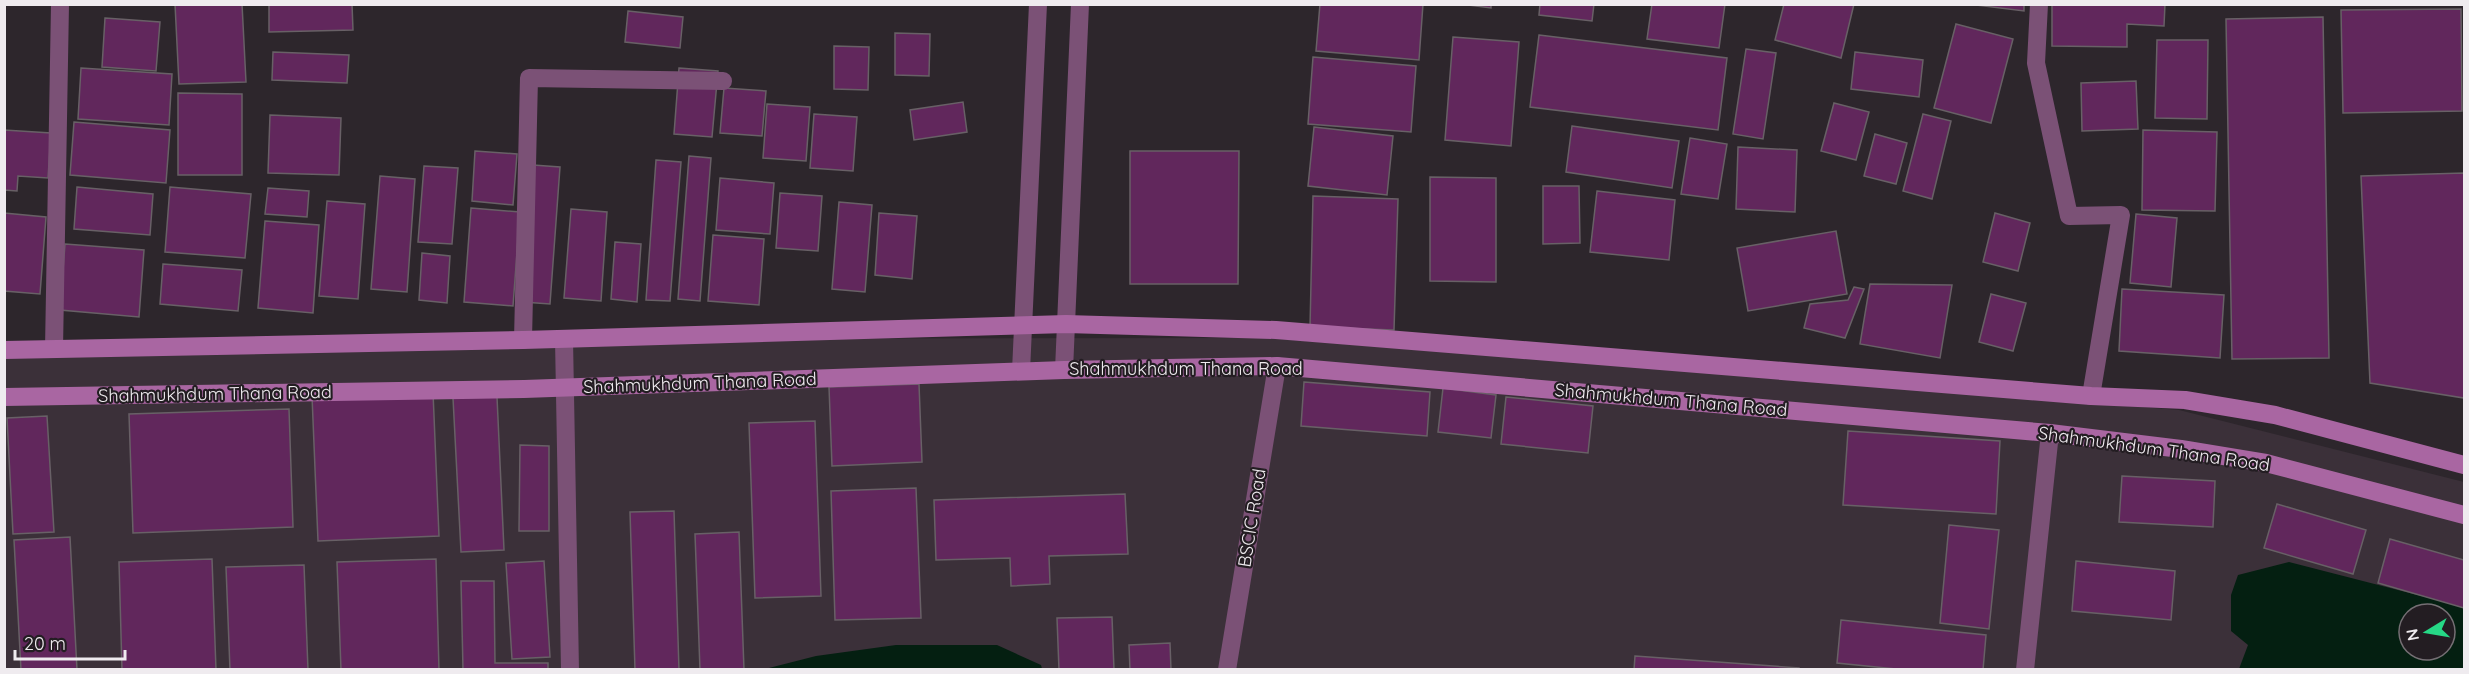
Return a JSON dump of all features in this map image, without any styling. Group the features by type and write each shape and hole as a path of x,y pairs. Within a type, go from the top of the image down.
{"main road":[{"name":"Shahmukhdum Thana Road","path":"4,350 564,339 1024,324 1276,330 2091,396 2185,400 2275,415 2464,465"},
{"name":"Shahmukhdum Thana Road","path":"4,397 565,388 1021,371 1277,366 2050,433 2181,449 2266,463 2464,515"}],"street":[{"path":"54,349 60,4"},
{"path":"1021,371 1038,4"},
{"path":"1064,370 1080,4"},
{"path":"2039,4 2036,63 2069,216 2121,214 2091,396"},
{"path":"523,340 528,78 723,81"},
{"path":"564,339 570,669"},
{"name":"BSCIC Road","path":"1227,669 1277,366"},
{"path":"2025,669 2050,433"}],"shaded area":[{"path":"1267,338 2179,410 2464,482 2464,669 5,669 4,355 556,339"},
{"path":"2289,562 2445,602 2397,602 2397,662 2457,662 2457,605 2464,607 2464,669 2239,669 2248,645 2231,631 2231,595 2238,575"},
{"path":"896,645 997,645 1041,665 1042,669 765,669 816,656"}],"building":[{"path":"175,4 242,4 246,82 179,84"},
{"path":"269,4 352,4 353,30 269,32"},
{"path":"1320,4 1423,4 1419,60 1316,51"},
{"path":"1460,4 1491,4 1491,8"},
{"path":"1540,4 1594,4 1592,21 1539,15"},
{"path":"1652,4 1725,4 1719,48 1647,39"},
{"path":"1784,4 1854,4 1841,58 1775,40"},
{"path":"1968,4 2024,4 2024,11"},
{"path":"2052,4 2165,4 2164,26 2127,24 2127,47 2052,46"},
{"path":"2461,9 2462,111 2343,113 2341,10"},
{"path":"628,11 683,17 680,48 625,42"},
{"path":"2323,17 2329,358 2232,359 2226,19"},
{"path":"105,18 160,22 156,71 102,67"},
{"path":"1956,24 2013,39 1991,123 1934,108"},
{"path":"895,33 930,34 929,76 895,75"},
{"path":"1539,35 1727,58 1718,130 1530,107"},
{"path":"1453,37 1519,42 1511,146 1445,140"},
{"path":"2157,40 2208,40 2207,119 2155,118"},
{"path":"834,46 869,47 868,90 834,89"},
{"path":"1746,49 1776,53 1763,139 1733,134"},
{"path":"273,52 349,55 347,83 272,80"},
{"path":"1855,52 1923,60 1919,97 1851,89"},
{"path":"1313,57 1416,66 1411,132 1308,124"},
{"path":"81,68 172,74 169,125 78,119"},
{"path":"679,68 718,71 712,137 674,134"},
{"path":"2136,81 2138,129 2082,131 2081,83"},
{"path":"724,88 766,91 762,136 720,133"},
{"path":"178,93 242,94 242,175 178,175"},
{"path":"963,102 967,132 914,140 910,110"},
{"path":"1834,103 1869,112 1856,160 1821,151"},
{"path":"767,104 810,107 806,161 763,158"},
{"path":"814,114 857,117 853,171 810,168"},
{"path":"1923,114 1951,121 1932,199 1903,191"},
{"path":"270,115 341,118 339,175 268,173"},
{"path":"74,122 170,130 166,183 70,175"},
{"path":"1572,126 1679,141 1672,188 1566,172"},
{"path":"1314,127 1393,136 1387,195 1308,186"},
{"path":"4,130 51,133 48,178 18,176 17,191 4,190"},
{"path":"2143,130 2217,132 2215,211 2142,210"},
{"path":"1875,134 1907,143 1896,184 1864,176"},
{"path":"1690,138 1727,144 1718,199 1681,194"},
{"path":"1738,147 1797,150 1795,212 1736,209"},
{"path":"475,151 517,154 513,205 472,201"},
{"path":"1130,151 1239,151 1238,284 1130,284"},
{"path":"689,156 711,158 700,301 678,299"},
{"path":"656,160 681,162 670,301 646,300"},
{"path":"533,165 560,167 550,304 523,302"},
{"path":"424,166 458,168 452,244 418,242"},
{"path":"2464,173 2464,398 2370,383 2361,176"},
{"path":"380,176 415,179 407,292 371,289"},
{"path":"1430,177 1496,178 1496,282 1430,281"},
{"path":"720,178 774,183 770,234 716,230"},
{"path":"1543,186 1579,186 1580,243 1543,244"},
{"path":"77,187 153,194 150,235 74,229"},
{"path":"170,187 251,194 245,258 165,252"},
{"path":"268,188 309,191 307,217 265,214"},
{"path":"1597,191 1675,200 1669,260 1590,252"},
{"path":"780,193 822,196 818,251 776,248"},
{"path":"1313,196 1398,199 1394,330 1310,327"},
{"path":"327,201 365,204 358,299 319,296"},
{"path":"839,202 872,205 865,292 832,289"},
{"path":"471,208 520,212 513,306 464,302"},
{"path":"571,209 607,212 601,301 564,298"},
{"path":"4,213 46,217 40,294 4,291"},
{"path":"879,213 917,216 912,279 875,275"},
{"path":"1995,213 2030,223 2018,271 1983,262"},
{"path":"2136,214 2177,218 2171,287 2130,283"},
{"path":"265,221 319,225 313,313 258,308"},
{"path":"1836,231 1847,294 1748,311 1737,248"},
{"path":"713,235 764,239 759,305 708,301"},
{"path":"615,242 641,244 637,302 611,299"},
{"path":"65,244 144,250 139,317 60,310"},
{"path":"422,253 450,256 447,303 419,300"},
{"path":"163,264 242,270 238,311 160,304"},
{"path":"1870,284 1952,285 1940,358 1860,344"},
{"path":"1854,287 1864,289 1845,338 1804,328 1810,304 1848,300"},
{"path":"2122,289 2224,295 2220,358 2119,351"},
{"path":"1991,294 2026,303 2013,351 1979,342"},
{"path":"1304,382 1430,392 1427,436 1301,426"},
{"path":"919,384 922,462 832,466 829,387"},
{"path":"1443,388 1496,395 1491,438 1438,432"},
{"path":"433,392 439,536 318,541 312,396"},
{"path":"497,397 504,550 461,552 453,398"},
{"path":"1506,397 1593,406 1588,453 1501,444"},
{"path":"289,409 293,527 133,533 129,414"},
{"path":"47,416 54,532 13,534 7,418"},
{"path":"815,421 821,596 755,598 749,423"},
{"path":"1848,431 2000,441 1996,514 1843,505"},
{"path":"520,445 549,446 549,531 519,531"},
{"path":"2122,476 2215,481 2213,527 2119,522"},
{"path":"916,488 921,618 835,620 831,491"},
{"path":"1125,494 1128,554 1049,556 1050,584 1011,586 1010,558 936,560 934,500"},
{"path":"2277,504 2366,530 2353,574 2264,548"},
{"path":"674,511 679,670 635,670 630,512"},
{"path":"1949,525 1999,530 1989,629 1940,623"},
{"path":"739,532 744,670 700,670 695,534"},
{"path":"70,537 77,670 21,670 14,540"},
{"path":"2390,539 2464,560 2464,608 2457,606 2457,602 2443,602 2378,583"},
{"path":"212,559 216,670 122,670 119,562"},
{"path":"436,559 439,670 341,670 337,562"},
{"path":"544,561 550,657 512,659 506,563"},
{"path":"2076,561 2175,571 2171,620 2072,611"},
{"path":"304,565 308,670 230,670 226,567"},
{"path":"461,581 494,581 495,663 548,663 548,670 463,670"},
{"path":"1112,617 1114,670 1059,670 1057,618"},
{"path":"1841,620 1986,635 1983,670 1906,670 1837,663"},
{"path":"1170,643 1171,670 1130,670 1129,645"},
{"path":"1635,656 1799,668 1799,670 1634,670"}]}
